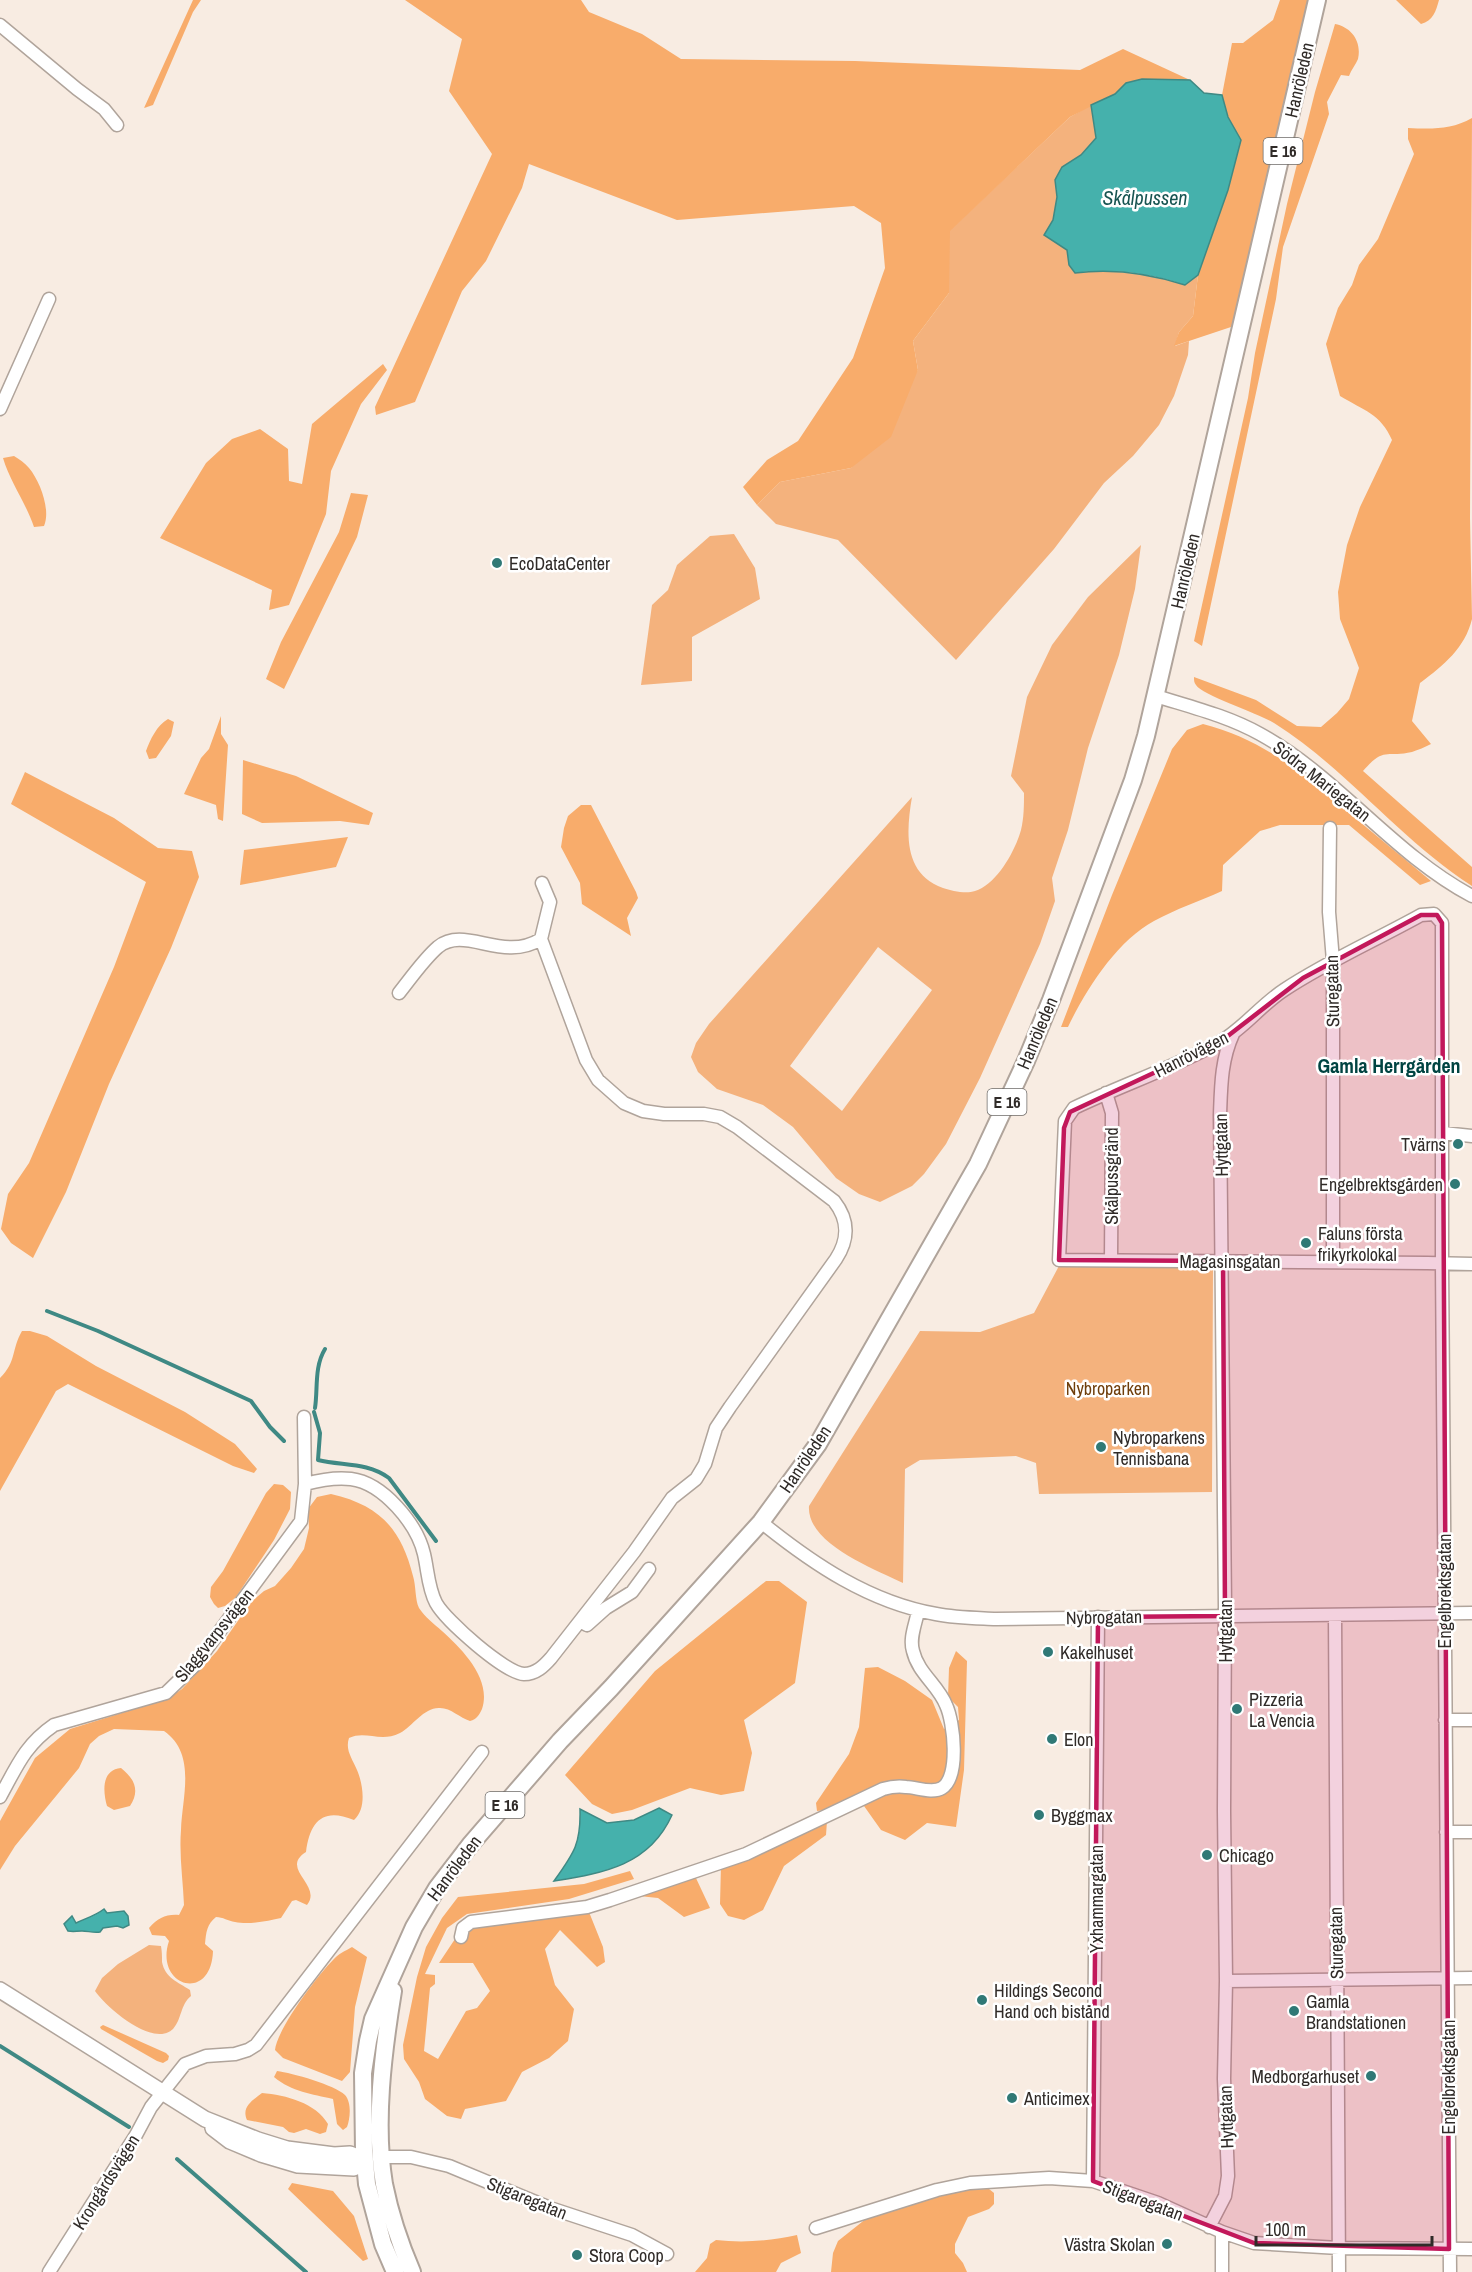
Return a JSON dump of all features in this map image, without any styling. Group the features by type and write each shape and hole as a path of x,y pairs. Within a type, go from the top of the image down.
{"highway":[{"name":"Hanröleden","path":"395,2272 376,2223 367,2184 363,2100 365,2056 374,2019 424,1907 470,1845 560,1741 761,1522 818,1444 978,1164 1026,1061 1051,1000 1133,780 1156,696 1245,301 1263,235 1317,0"},
{"name":"Hanröleden","path":"396,1969 383,2059 382,2157 384,2184 403,2250 412,2272"},
{"path":"365,2160 382,2157"}],"main road":[{"path":"0,1990 205,2119 230,2141 261,2154 298,2165 354,2168 365,2160"}],"street":[{"path":"0,25 104,109 117,125"},
{"path":"0,409 49,299"},
{"name":"Södra Mariegatan","path":"1156,696 1235,722 1269,740 1328,783 1438,875 1472,896"},
{"name":"Sturegatan","path":"1330,828 1334,1262"},
{"path":"305,1484 324,1479 352,1479 374,1487 408,1520 416,1533 424,1553 433,1598 441,1610 489,1655 514,1672 529,1673 544,1666 639,1546 672,1498 696,1479 702,1469 716,1428 844,1245 846,1228 840,1208 828,1196 729,1122 704,1114 664,1114 643,1111 624,1103 606,1089 586,1060 541,939 550,902 542,883"},
{"name":"Hanrövägen","path":"1059,1260 1065,1121 1074,1108 1187,1059 1233,1034 1274,997 1333,961 1421,915 1434,914"},
{"name":"Engelbrektsgatan","path":"1434,914 1442,923 1444,1614 1450,2272"},
{"path":"399,993 439,946 457,939 506,948 530,946 541,939"},
{"name":"Hyttgatan","path":"1209,2227 1224,2196 1228,2176 1224,2079 1225,1616 1221,1077 1233,1034"},
{"name":"Skålpussgränd","path":"1106,1093 1112,1113 1111,1260"},
{"path":"1443,1133 1472,1136"},
{"name":"Magasinsgatan","path":"1059,1260 1472,1264"},
{"name":"Slaggvarpsvägen","path":"0,1797 27,1749 54,1725 166,1692 194,1666 301,1521 305,1484 304,1417"},
{"name":"Nybrogatan","path":"761,1522 833,1575 872,1595 937,1615 985,1618 1472,1613"},
{"path":"580,1621 587,1625 606,1608 632,1592 649,1569"},
{"path":"460,1937 463,1928 471,1922 596,1904 746,1854 883,1789 906,1787 934,1790 943,1788 952,1773 954,1760 952,1736 947,1707 919,1667 912,1650 912,1638 918,1611"},
{"name":"Sturegatan","path":"1335,1615 1339,2272"},
{"name":"Yxhammargatan","path":"1094,2181 1098,1617"},
{"path":"1445,1720 1472,1720"},
{"name":"Krongårdsvägen","path":"49,2272 136,2135 151,2107 185,2064 206,2056 234,2054 256,2045 482,1752"},
{"path":"1446,1832 1472,1832"},
{"path":"1226,1981 1472,1978"},
{"name":"Stigaregatan","path":"382,2157 411,2157 449,2166 550,2208 632,2235 668,2254"},
{"name":"Stigaregatan","path":"816,2228 938,2190 970,2183 1025,2178 1094,2181 1158,2203 1209,2227 1254,2243 1339,2248 1472,2249"},
{"path":"1222,2232 1222,2272"}],"highlighted area":[{"path":"1421,915 1437,915 1442,923 1449,2249 1254,2243 1093,2181 1098,1617 1225,1616 1223,1261 1059,1260 1064,1128 1070,1112 1220,1042 1303,978"}],"green space":[{"path":"1091,105 1096,138 1081,155 1062,167 1055,180 1057,197 1053,220 1045,235 1067,250 1069,265 1075,273 1103,271 1130,273 1158,277 1185,285 1198,275 1193,316 1179,332 1175,346 1189,341 1188,355 1174,396 1159,425 1133,456 1104,483 1054,549 956,660 838,540 776,524 757,505 780,482 851,468 918,370 913,341 949,293 949,231 1070,117"},
{"path":"734,534 755,568 760,599 692,637 692,681 641,685 652,605 668,590 677,565 710,536"},
{"path":"1141,545 1135,589 1119,655 1088,748 1068,830 1052,878 1055,901 1040,944 980,1078 946,1144 912,1186 880,1202 859,1194 836,1178 793,1127 763,1105 717,1089 698,1072 691,1057 696,1043 709,1024 912,797 909,824 910,850 920,873 930,882 951,890 971,892 983,887 998,874 1014,847 1022,825 1024,793 1011,776 1027,697 1052,645 1088,597","holes":["878,947 932,990 842,1111 790,1066"]},
{"name":"Nybroparken","path":"1060,1264 1213,1268 1212,1492 1039,1494 1036,1463 1016,1456 920,1460 905,1469 903,1583 860,1562 830,1543 818,1532 811,1519 809,1506 920,1331 980,1332 1034,1313"},
{"path":"149,1945 161,1946 162,1962 166,1972 190,1990 191,1996 176,2025 164,2034 143,2030 131,2024 109,2007 95,1991 102,1978 118,1964"}],"shaded area":[{"path":"193,0 201,0 193,12 153,105 144,108"},
{"path":"405,0 581,0 589,12 642,34 681,59 855,61 1080,70 1123,49 1190,80 1142,79 1126,83 1115,94 1070,117 950,231 949,293 913,341 918,370 891,437 851,468 780,482 757,505 743,487 767,460 798,441 853,358 885,268 881,223 854,206 677,220 529,164 522,188 486,261 462,291 415,402 376,415 375,407 492,154 449,91 462,39"},
{"path":"1280,0 1312,0 1237,325 1174,346 1179,332 1193,316 1198,275 1228,190 1241,140 1228,117 1222,95 1232,43 1243,43 1273,20"},
{"path":"1396,0 1439,0 1431,18 1421,24"},
{"path":"1335,24 1346,28 1354,36 1358,46 1358,59 1349,76 1341,75 1327,102 1329,114 1283,247 1276,299 1202,646 1194,641 1248,398 1255,353 1287,204 1315,92"},
{"path":"1472,118 1470,518 1472,619 1459,647 1420,683 1412,721 1431,744 1403,754 1386,754 1376,758 1363,771 1472,867 1472,886 1421,847 1300,741 1267,719 1201,689 1195,683 1194,677 1256,700 1297,726 1321,727 1349,699 1359,668 1340,619 1338,592 1347,545 1360,507 1392,440 1377,418 1340,396 1326,344 1338,308 1352,285 1359,265 1378,239 1414,154 1408,139 1408,128 1449,127"},
{"path":"383,364 387,370 361,404 331,471 326,514 289,605 269,610 272,590 160,538 206,463 232,439 260,429 288,449 289,481 302,484 312,424"},
{"path":"14,456 29,468 37,480 45,504 44,526 34,527 10,476 3,458"},
{"path":"351,493 368,495 357,537 284,689 266,679 281,642 339,532"},
{"path":"221,716 221,734 228,745 223,821 218,819 216,805 184,794 201,758 209,749"},
{"path":"168,719 174,722 171,736 156,758 149,759 146,751 150,742 157,729"},
{"path":"1203,724 1246,740 1284,761 1319,787 1431,881 1420,885 1349,825 1280,825 1260,831 1223,865 1222,891 1179,909 1140,930 1115,953 1104,967 1068,1027 1061,1027 1172,749 1187,730"},
{"path":"243,760 296,776 373,813 369,825 340,821 262,823 242,814"},
{"path":"25,772 114,818 158,848 192,851 199,877 171,948 109,1084 66,1192 33,1258 11,1243 1,1229 8,1194 29,1163 114,967 146,882 11,804"},
{"path":"581,805 591,805 636,892 638,898 627,918 631,936 582,904 580,883 561,847 568,816"},
{"path":"348,837 336,867 240,885 244,850"},
{"path":"22,1331 47,1336 96,1366 185,1412 235,1444 257,1469 254,1473 233,1466 68,1384 56,1391 0,1491 0,1378 12,1361"},
{"path":"274,1484 283,1485 291,1492 290,1509 274,1540 236,1597 225,1606 218,1608 210,1597 211,1587 223,1571 266,1493"},
{"path":"331,1494 348,1499 375,1512 394,1532 408,1559 419,1608 466,1656 479,1676 484,1698 482,1709 478,1716 470,1721 448,1710 440,1708 429,1710 405,1730 393,1736 361,1735 349,1738 348,1750 362,1789 361,1810 354,1820 343,1816 326,1816 320,1819 311,1832 306,1852 299,1858 297,1865 310,1891 307,1905 296,1900 292,1901 281,1918 258,1922 240,1923 216,1917 209,1925 205,1940 205,1944 213,1951 210,1968 203,1978 194,1983 185,1983 176,1978 169,1969 167,1957 169,1941 165,1936 152,1935 149,1928 162,1917 179,1915 184,1905 180,1849 185,1790 184,1764 181,1752 164,1731 114,1729 99,1736 90,1744 79,1768 15,1846 0,1870 0,1821 35,1758 70,1729 167,1699 182,1689 217,1651 251,1602 264,1591 275,1586 291,1568 304,1549 309,1528 308,1509 317,1497"},
{"path":"766,1581 779,1581 807,1602 795,1683 744,1720 752,1753 744,1791 721,1795 690,1788 632,1810 612,1814 592,1804 565,1775 655,1671"},
{"path":"956,1651 967,1661 964,1770 956,1827 927,1823 905,1840 881,1830 864,1806 817,1811 816,1803 849,1754 859,1727 865,1668 878,1667 905,1681 932,1700 944,1729 959,1720 958,1707 948,1697 949,1668"},
{"path":"121,1768 133,1781 135,1795 130,1806 114,1810 107,1806 105,1782 110,1773"},
{"path":"827,1821 826,1835 784,1866 763,1910 744,1920 728,1916 720,1904 721,1865"},
{"path":"630,1871 634,1879 569,1899 467,1914 447,1928 425,1974 435,1975 435,1984 430,1988 424,2051 438,2059 466,2011 477,2008 490,1991 473,1963 439,1963 457,1936 471,1926 589,1912 603,1947 605,1962 597,1967 560,1930 545,1949 555,1985 574,2009 568,2041 549,2058 522,2072 506,2101 465,2109 461,2119 447,2116 425,2099 419,2082 404,2059 403,2045 417,1977 426,1947 442,1918 458,1897 584,1884"},
{"path":"695,1876 710,1908 684,1917 658,1898 639,1896"},
{"path":"352,1947 367,1957 355,2007 350,2072 342,2081 283,2058 275,2050 283,2029 308,1990 335,1958"},
{"path":"103,2025 166,2053 169,2056 168,2060 163,2063 157,2061 101,2029"},
{"path":"277,2071 323,2084 345,2095 350,2107 347,2127 343,2130 337,2124 333,2099 302,2092 288,2086 274,2077"},
{"path":"262,2093 290,2098 308,2105 328,2124 326,2132 320,2134 306,2129 294,2133 283,2127 247,2120 247,2108"},
{"path":"292,2183 333,2191 354,2216 368,2259 363,2261 288,2189"},
{"path":"989,2189 994,2193 994,2204 989,2209 968,2217 955,2244 955,2253 967,2272 831,2272 833,2253 838,2241 867,2218 961,2190"},
{"path":"797,2235 801,2253 781,2263 776,2272 695,2272 707,2258 710,2244 716,2240 757,2241"}],"water":[{"name":"Skålpussen","path":"1142,79 1190,80 1204,93 1222,95 1228,117 1241,140 1228,190 1198,275 1185,285 1158,277 1130,273 1103,271 1075,273 1069,265 1067,250 1044,235 1053,220 1057,197 1055,180 1062,167 1081,155 1096,138 1091,105 1115,94 1126,83"},
{"path":"659,1808 672,1815 651,1846 637,1856 607,1870 554,1881 575,1848 579,1831 580,1809 607,1823 634,1820"},
{"path":"104,1909 107,1913 124,1911 128,1916 129,1925 123,1928 117,1926 103,1928 100,1932 95,1932 68,1931 64,1924 72,1916 76,1923"}],"waterway":[{"path":"47,1311 98,1331 251,1401 270,1427 284,1441"},
{"path":"315,1408 319,1363 325,1349"},
{"path":"314,1412 320,1433 318,1460 372,1469 389,1478 436,1541"},
{"path":"0,2046 129,2127"},
{"path":"177,2159 306,2272"}],"place":[{"name":"EcoDataCenter","path":"497,563"},
{"name":"Tvärns","path":"1458,1144"},
{"name":"Engelbrektsgården","path":"1455,1184"},
{"name":"Faluns första frikyrkolokal","path":"1306,1243"},
{"name":"Nybroparkens Tennisbana","path":"1101,1447"},
{"name":"Kakelhuset","path":"1048,1652"},
{"name":"Pizzeria La Vencia","path":"1237,1709"},
{"name":"Elon","path":"1052,1739"},
{"name":"Byggmax","path":"1039,1815"},
{"name":"Chicago","path":"1207,1855"},
{"name":"Hildings Second Hand och bistånd","path":"982,2000"},
{"name":"Gamla Brandstationen","path":"1294,2011"},
{"name":"Medborgarhuset","path":"1371,2076"},
{"name":"Anticimex","path":"1012,2098"},
{"name":"Västra Skolan","path":"1167,2244"},
{"name":"Stora Coop","path":"577,2255"}],"district":[{"name":"Gamla Herrgården","path":"1389,1065"}]}
